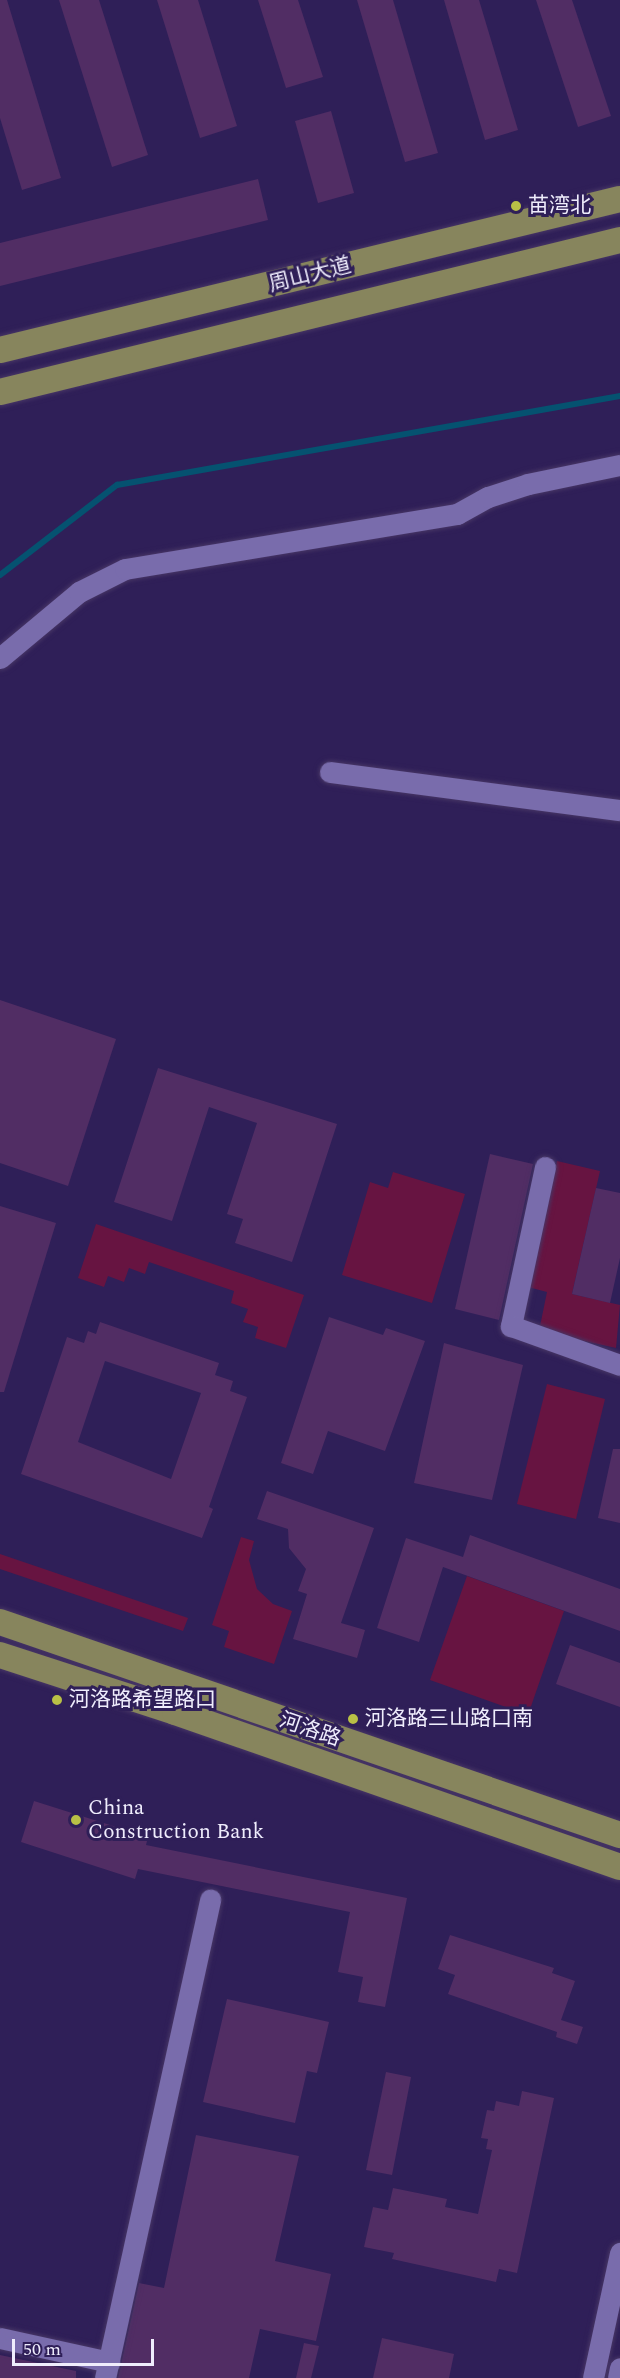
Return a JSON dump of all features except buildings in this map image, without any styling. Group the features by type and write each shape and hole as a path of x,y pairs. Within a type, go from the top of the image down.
{"main road":[{"name":"周山大道","path":"0,351 620,199"},
{"name":"周山大道","path":"0,392 620,240"},
{"name":"河洛路","path":"0,1622 620,1835"},
{"name":"河洛路","path":"0,1655 175,1712 620,1867"}],"street":[{"path":"0,658 79,592 125,569 458,514 488,497 528,484 620,465"},
{"path":"330,772 620,810"},
{"path":"545,1167 511,1326 620,1365"},
{"path":"0,2338 107,2370 210,1899"},
{"path":"593,2378 620,2253"},
{"path":"618,2378 620,2368"}],"shaded area":[{"path":"557,1161 600,1171 572,1294 620,1305 616,1348 539,1331 547,1292 528,1287"},
{"path":"393,1172 465,1194 432,1303 342,1275 370,1182 388,1188"},
{"path":"96,1224 304,1295 286,1348 255,1338 258,1327 243,1322 248,1309 231,1303 234,1291 149,1262 145,1274 129,1268 124,1282 108,1276 104,1287 78,1278"},
{"path":"547,1384 605,1399 576,1519 517,1504"},
{"path":"241,1537 254,1541 249,1560 257,1589 273,1604 292,1611 274,1664 224,1647 229,1631 212,1625"},
{"path":"0,1554 188,1618 183,1631 0,1569"},
{"path":"467,1576 564,1611 528,1715 430,1680"}],"waterway":[{"path":"0,575 117,485 620,396"}],"place":[{"name":"苗湾北","path":"516,206"},
{"name":"河洛路希望路口","path":"57,1700"},
{"name":"河洛路三山路口南","path":"353,1719"},
{"name":"China Construction Bank","path":"76,1820"}]}
